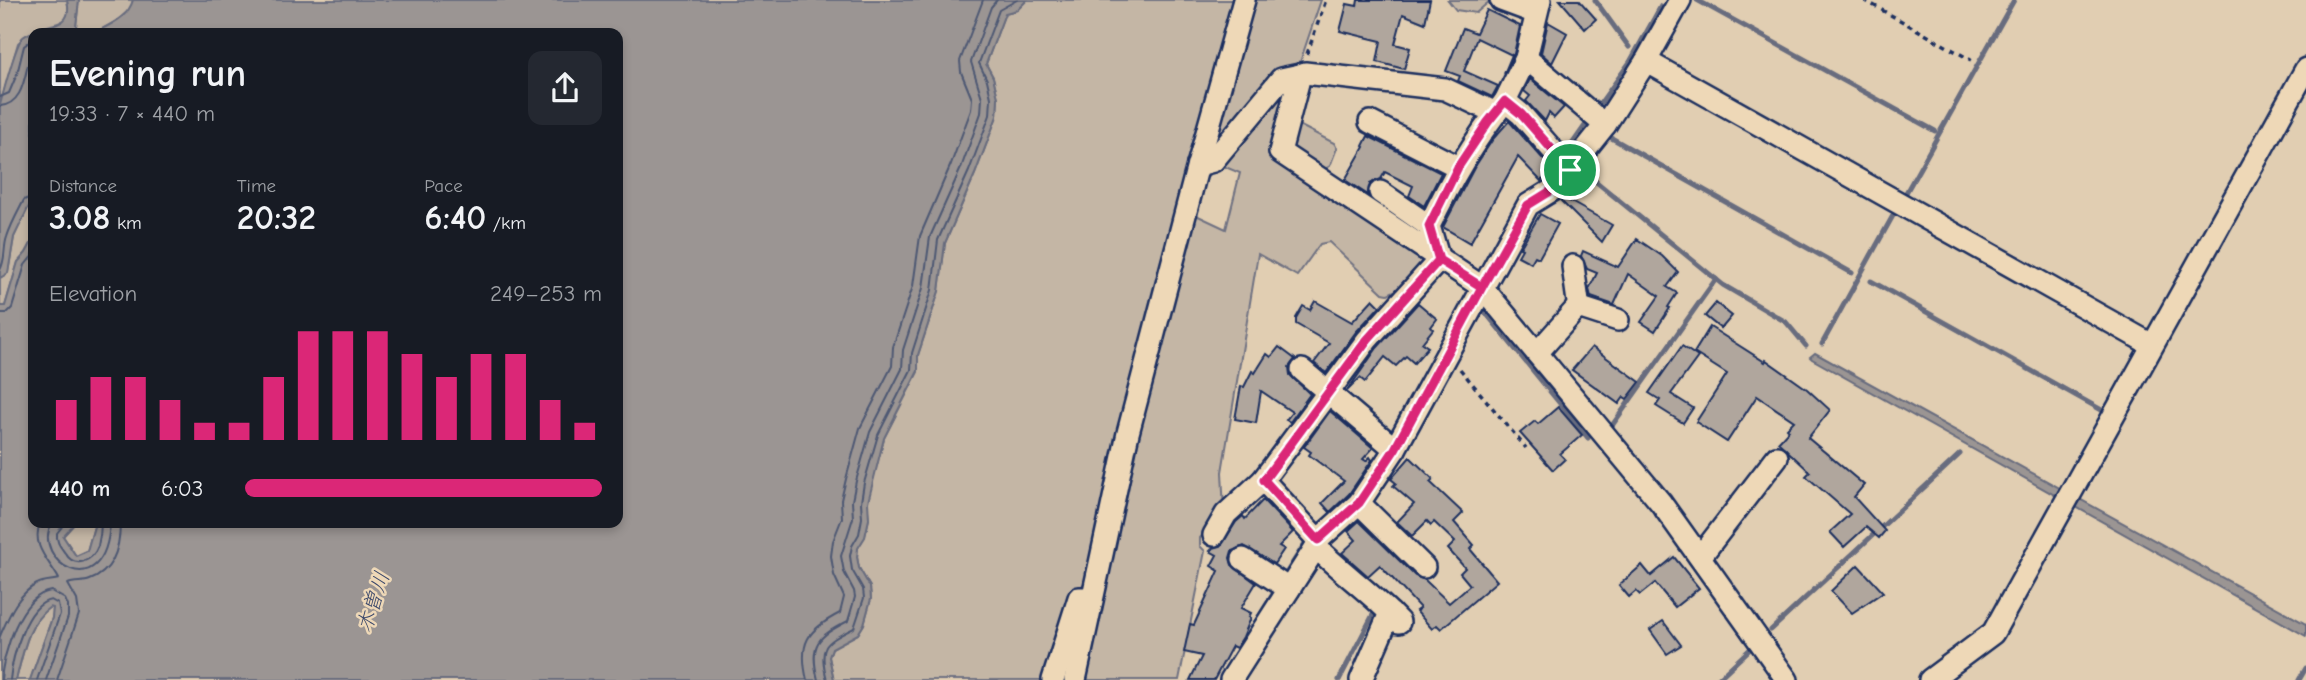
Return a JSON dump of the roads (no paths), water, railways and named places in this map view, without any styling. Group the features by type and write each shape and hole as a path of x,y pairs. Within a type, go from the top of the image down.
{"street":[{"path":"1075,680 1128,433 1244,0"},
{"path":"1429,226 1458,167 1500,107 1526,58 1538,6 1501,0"},
{"path":"1231,680 1317,543 1359,503 1395,449 1528,205 1554,189 1605,125 1646,61 1680,0"},
{"path":"1526,58 1605,125"},
{"path":"1646,61 2152,345"},
{"path":"1930,680 1993,633 2306,69"},
{"path":"1198,165 1213,161 1281,79 1305,73 1445,89 1521,114 1570,170"},
{"path":"1300,75 1280,152 1482,287 1661,503 1787,680"},
{"path":"1370,122 1458,167"},
{"path":"1380,192 1429,226 1439,260"},
{"path":"1213,535 1226,513 1264,480 1367,340 1439,260"},
{"path":"1573,267 1579,309"},
{"path":"1537,354 1579,309"},
{"path":"1579,309 1618,320"},
{"path":"1302,370 1329,390 1395,449"},
{"path":"1700,558 1777,457"},
{"path":"1264,480 1339,570 1376,597 1394,617 1361,680"},
{"path":"1359,503 1424,567"},
{"path":"1243,559 1289,589"},
{"path":"1053,680 1079,598 1092,598"}],"water":[{"path":"67,0 79,0 77,28 46,28 61,22 68,10"},
{"name":"木曽川","path":"133,0 1027,0 1017,10 1005,13 986,64 993,77 998,98 997,116 945,243 939,291 918,355 918,371 884,438 868,502 869,519 865,537 858,548 857,557 859,568 870,587 871,599 864,624 858,634 832,648 829,657 834,680 30,680 52,618 53,608 50,607 31,630 16,680 0,680 0,306 5,306 18,262 28,249 28,528 70,528 63,536 76,556 87,551 94,528 623,528 623,28 104,28 123,16"},
{"path":"28,34 28,208 14,237 8,273 0,278 0,105 17,48 23,37"},
{"path":"1815,353 2306,624 2306,636 1812,359 1810,357"}],"waterway":[{"path":"1595,0 1629,47"},
{"path":"1697,0 1935,131"},
{"path":"1903,198 2014,0"},
{"path":"1597,108 1630,62 1661,6"},
{"path":"1566,153 1589,120"},
{"path":"1608,136 1852,273"},
{"path":"1583,171 1723,285 1786,322 1806,346"},
{"path":"1822,344 1895,212"},
{"path":"1611,427 1716,279"},
{"path":"1871,281 2107,413"},
{"path":"1485,312 1588,438"},
{"path":"1771,630 1960,454"},
{"path":"1283,578 1307,540"},
{"path":"1255,623 1276,589"},
{"path":"1339,680 1376,609"},
{"path":"1717,680 1749,650"},
{"path":"2299,680 2306,668"}]}
